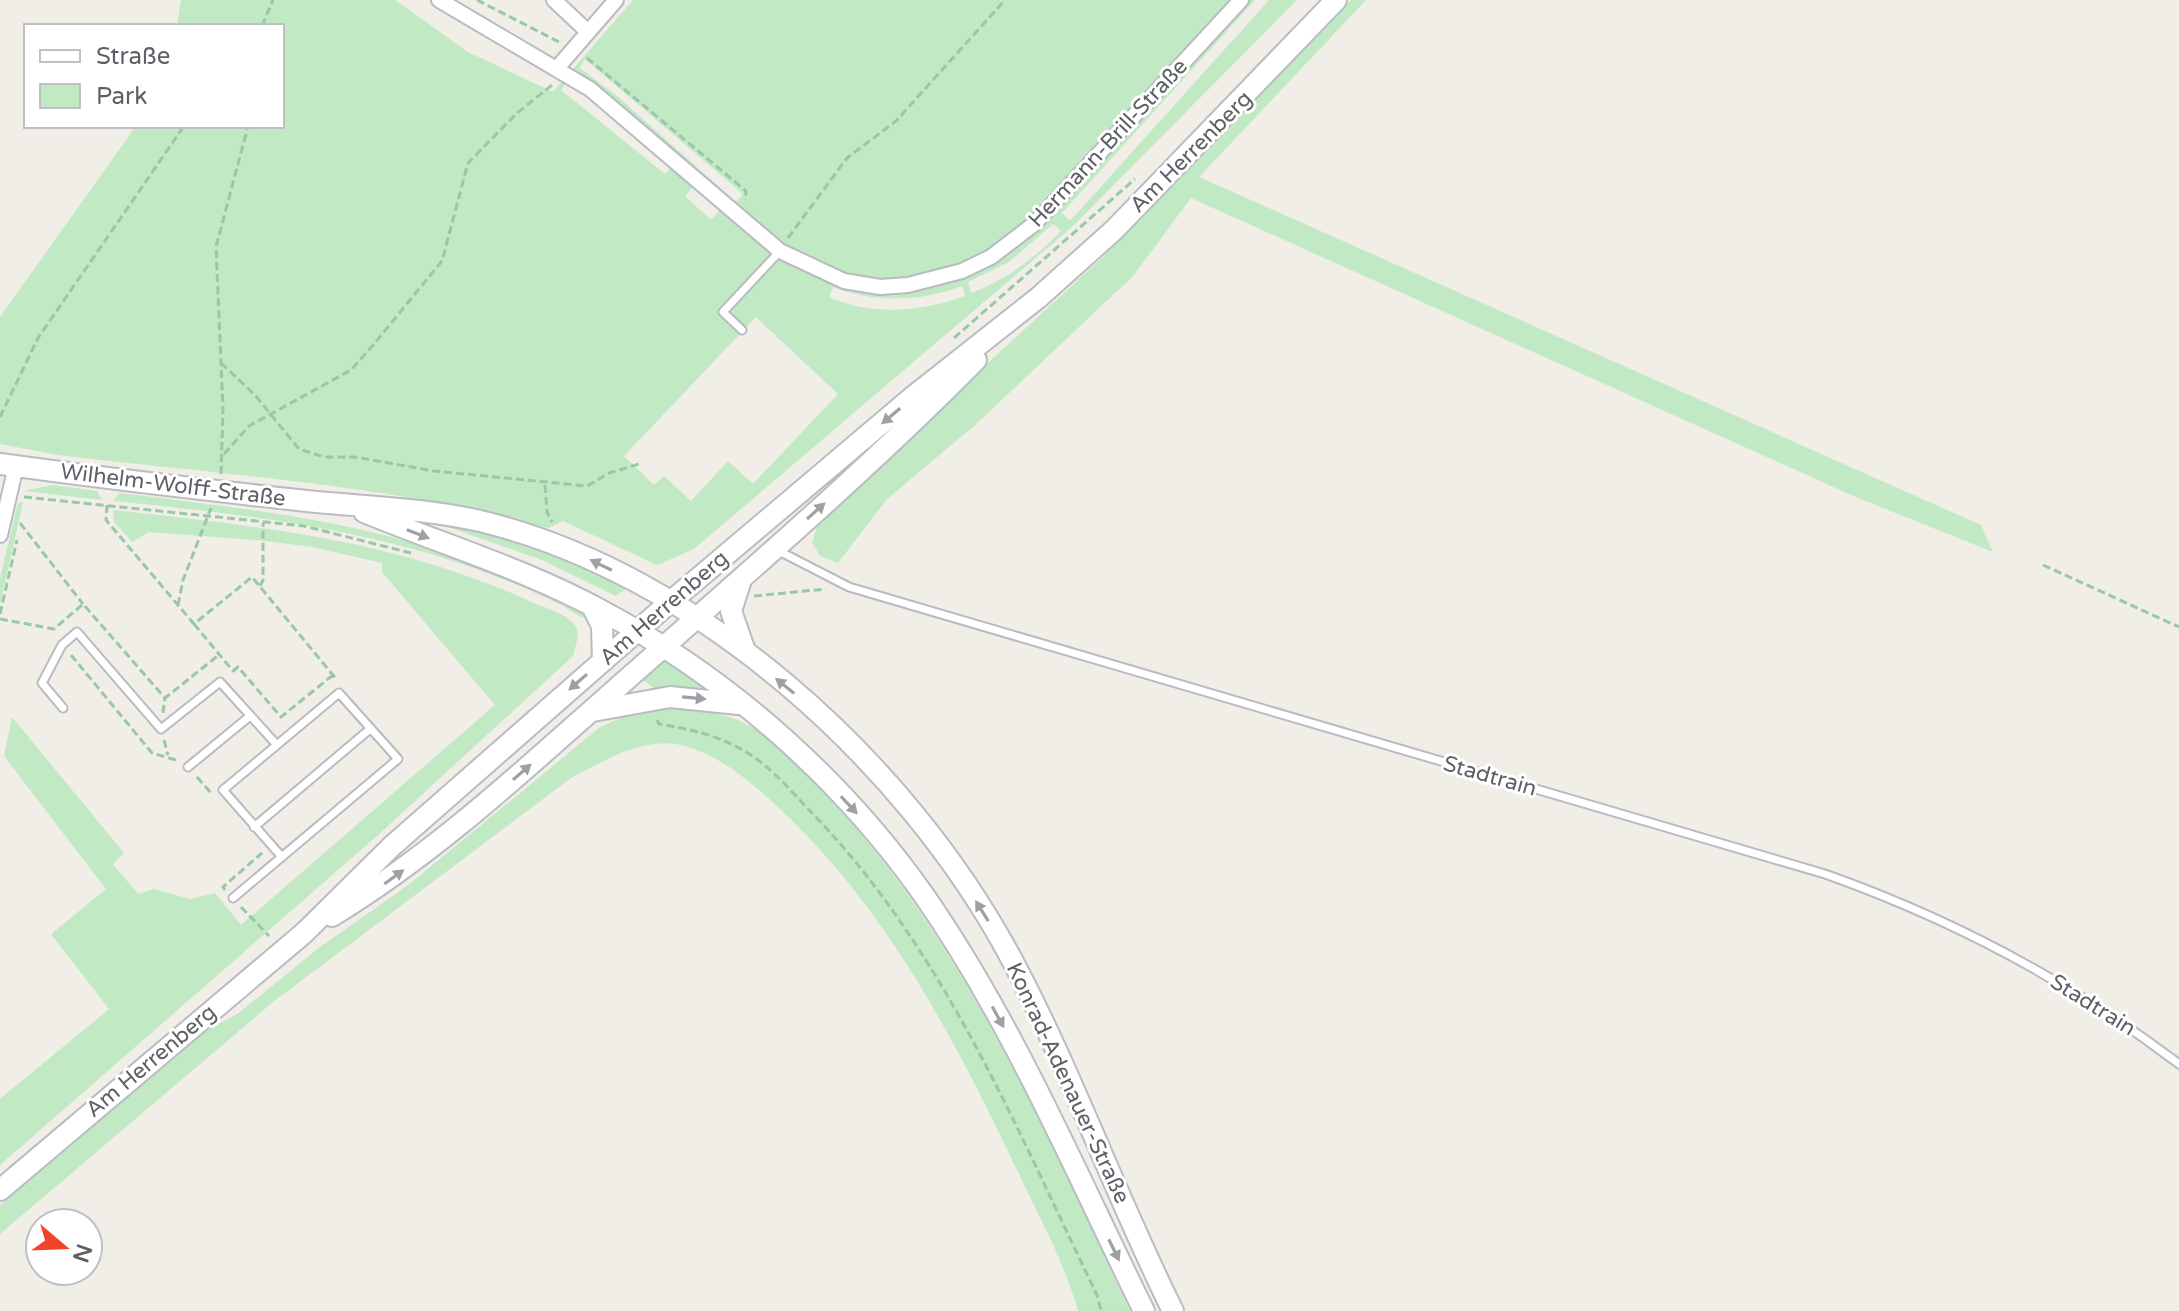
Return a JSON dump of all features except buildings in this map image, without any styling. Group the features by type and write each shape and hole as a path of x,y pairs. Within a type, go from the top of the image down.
{"main road":[{"name":"Am Herrenberg","path":"304,933 385,884 430,851 775,548 928,409 1038,298 1114,230 1336,0"},
{"name":"Am Herrenberg","path":"0,1190 304,933 392,846 669,603 915,395 1038,298"},
{"name":"Wilhelm-Wolff-Straße","path":"8,465 345,505 420,510 519,531 607,567 669,603"},
{"name":"Wilhelm-Wolff-Straße","path":"345,505 508,567 592,606 663,647"},
{"path":"746,654 735,633 731,611 736,589 747,573"},
{"name":"Konrad-Adenauer-Straße","path":"669,603 746,654 824,718 881,775 962,878 1009,954 1047,1028 1173,1311"},
{"path":"592,606 602,626 603,660"},
{"name":"Konrad-Adenauer-Straße","path":"663,647 746,706 821,774 892,853 923,895 1002,1025 1144,1311"},
{"path":"590,713 650,698 698,698 746,706"}],"street":[{"name":"Hermann-Brill-Straße","path":"439,0 590,89 780,251 844,281 880,287 932,281 991,257 1034,224 1241,0"},
{"path":"554,0 588,32"},
{"path":"562,70 573,49 616,0"},
{"path":"0,535 9,495 8,465"}],"lane":[{"path":"742,330 723,312 780,251"},
{"name":"Stadtrain","path":"775,548 849,587 1838,878 1903,902 1979,938 2130,1026 2179,1064"},
{"path":"63,708 42,683 62,645 77,632 161,729 220,682 277,745"},
{"path":"233,898 282,857 398,759 339,693 223,790 282,857"},
{"path":"188,767 250,716"},
{"path":"254,827 370,729"}],"path":[{"path":"263,24 273,0"},
{"path":"477,0 573,49 624,87 746,191 743,220"},
{"path":"780,251 847,158 896,121 1005,0"},
{"path":"224,454 236,438 268,415 351,370 374,344 442,261 468,163 562,70"},
{"path":"0,417 38,338 183,128"},
{"path":"178,605 183,580 219,491 224,454 216,247 247,128"},
{"path":"221,363 255,395 268,415 299,449 324,457 355,457 375,463 545,485 587,486 609,473 639,464"},
{"path":"545,485 547,512 558,527"},
{"path":"9,495 263,522 345,535 417,554"},
{"path":"27,497 0,616 54,629 62,645 152,753 168,755 188,767 214,797"},
{"path":"107,505 106,520 233,671 238,667 281,717 333,675"},
{"path":"260,586 263,580 263,522"},
{"path":"20,523 83,604 165,698 220,654"},
{"path":"2043,565 2179,627"},
{"path":"194,624 252,577 344,689 339,693"},
{"path":"746,596 849,587"},
{"path":"54,629 83,604"},
{"path":"650,698 659,724 703,731 743,749 783,783 879,890 927,958 975,1043 1097,1295 1101,1311"},
{"path":"255,844 263,854 223,887 272,939"}],"green space":[{"path":"181,0 395,0 468,52 553,92 633,0 1255,0 1062,213 1070,221 1269,0 1297,0 1072,227 694,549 657,565 563,521 548,528 488,513 366,491 58,455 0,444 0,317 135,128 284,128 284,24 177,24","holes":["585,59 743,194 736,202 617,96 580,68","568,79 672,166 665,174 561,90","694,186 720,210 711,220 685,196","1053,224 1061,231 1041,250 996,282 971,293 968,282 1009,262","962,286 965,296 931,306 897,310 862,307 829,297 833,287 881,298 914,298","756,317 838,394 753,484 728,461 691,501 664,476 654,485 624,456"]},
{"path":"1351,0 1366,0 1199,177 1981,525 1993,552 1858,498 1191,198 1133,276 974,426 887,499 838,563 820,556 812,542 821,517 1104,256"},
{"path":"52,485 97,491 102,500 24,491"},
{"path":"120,493 278,514 395,538 509,577 581,610 590,618 497,577 414,549 286,522 113,501"},
{"path":"23,502 0,604 0,578 18,503"},
{"path":"113,510 328,539 431,564 482,581 563,615 576,627 577,641 573,656 378,835 0,1165 0,1099 109,1009 51,934 106,889 4,756 12,717 124,853 113,864 138,894 154,889 190,899 215,893 241,925 495,705 382,572 382,563 313,547 256,540 149,532 132,542 114,522"},
{"path":"434,516 557,555 627,588 616,596 542,560 431,521"},
{"path":"662,659 710,693 690,689 658,691 640,678"},
{"path":"667,708 697,710 735,719 756,730 798,765 875,852 920,912 961,975 998,1041 1033,1107 1130,1311 1078,1311 1051,1240 969,1074 916,979 854,890 819,848 748,781 712,757 670,743 626,751 571,778 273,1002 32,1207 24,1207 24,1214 0,1234 0,1205 203,1031 236,1015 320,947 407,886 599,728 626,715"}]}
